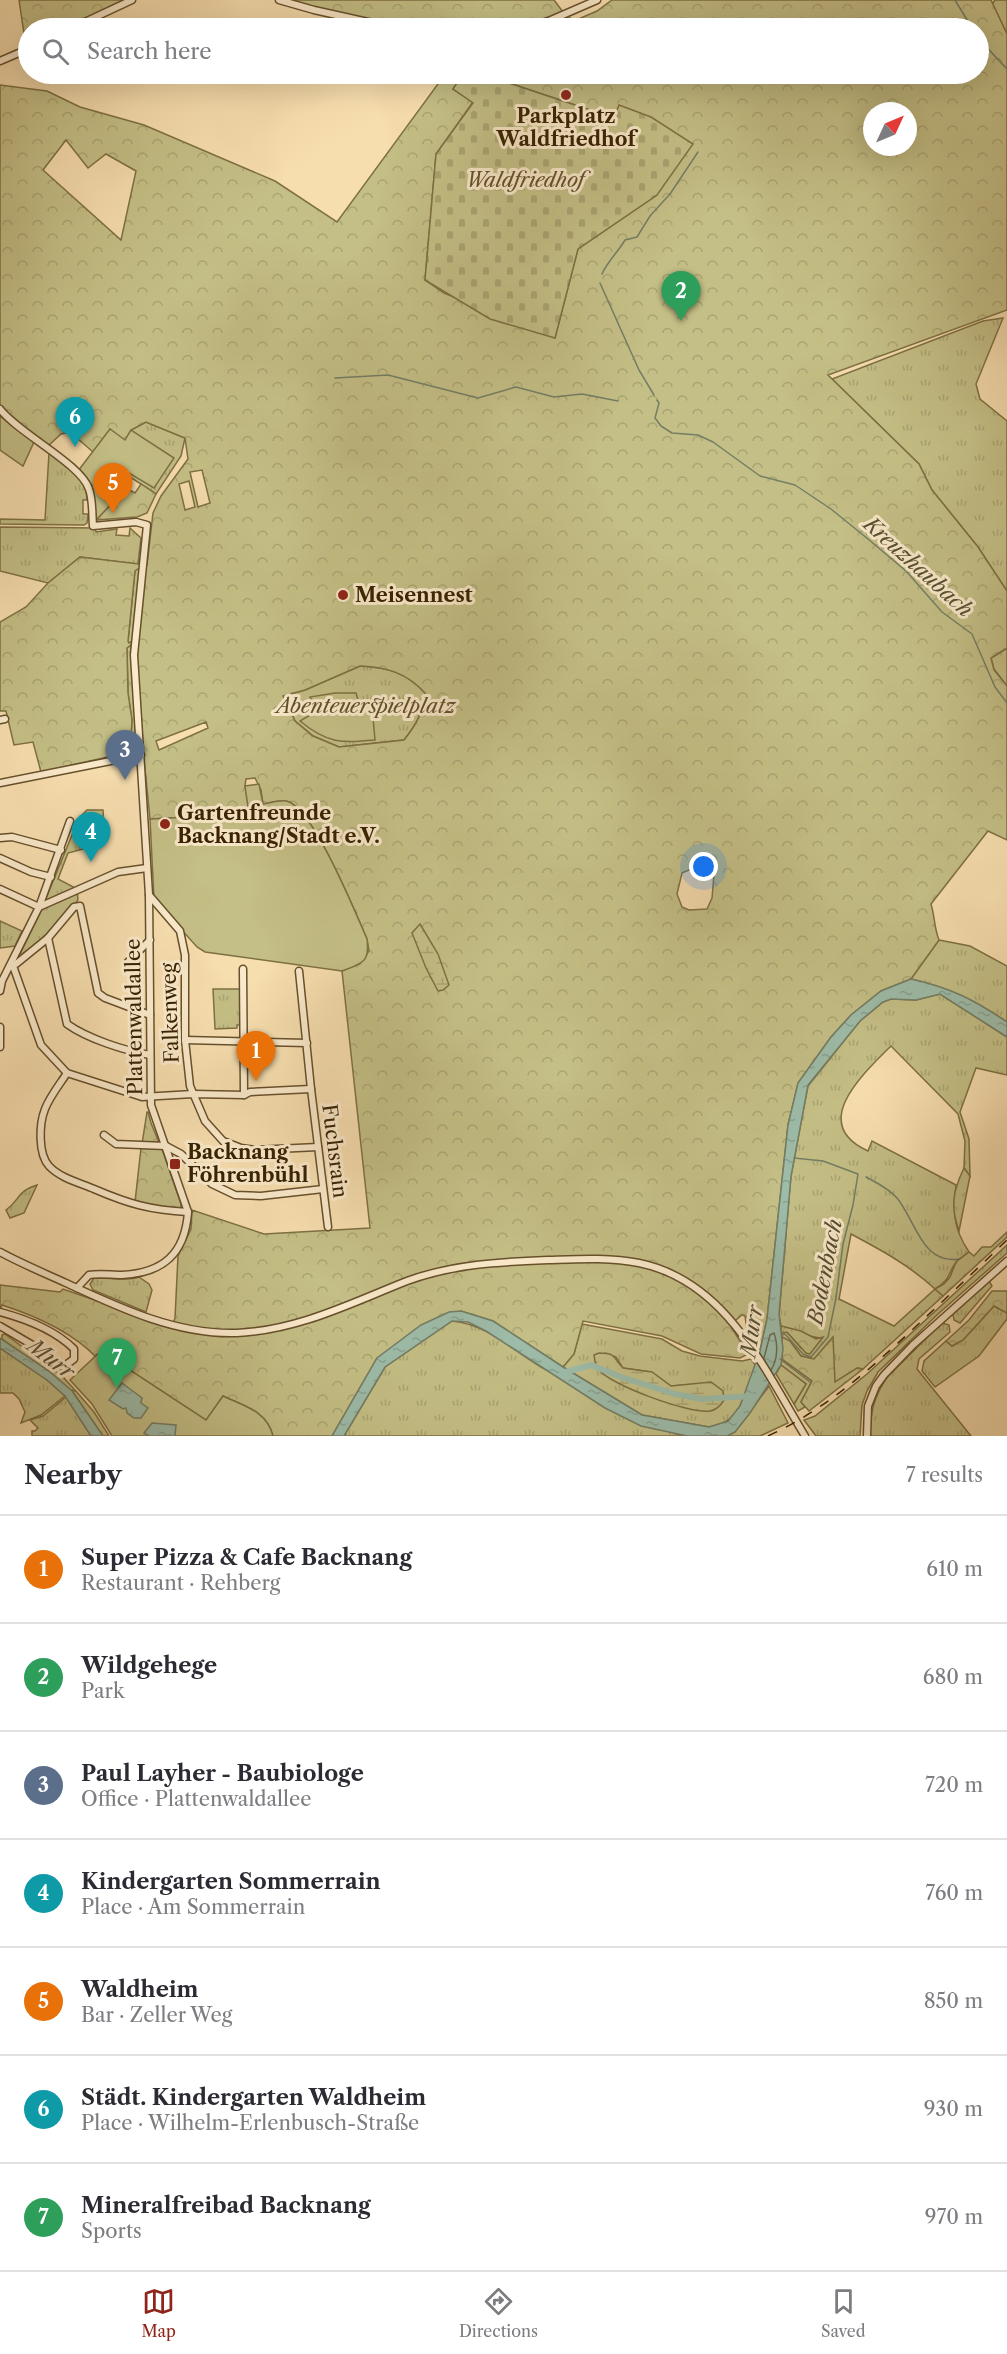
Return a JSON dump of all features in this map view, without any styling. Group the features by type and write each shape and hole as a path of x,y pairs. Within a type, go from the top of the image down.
{"street":[{"path":"93,18 132,0"},
{"path":"279,0 350,18"},
{"path":"556,18 597,0"},
{"path":"0,62 18,54"},
{"name":"Plattenwaldallee","path":"0,409 9,419 67,464 88,485 93,525 136,522 147,525 134,644 150,940 151,1105 188,1212 184,1238 179,1248 165,1262 138,1273 89,1275 78,1288"},
{"path":"0,783 141,755"},
{"path":"0,991 2,981 39,907 70,821"},
{"path":"0,838 12,837 61,850"},
{"path":"0,858 31,872 51,877"},
{"path":"0,889 39,907 118,872 147,868"},
{"name":"Falkenweg","path":"148,895 180,931 185,955 185,1040 190,1086 200,1112 211,1130 230,1145 255,1150 318,1147"},
{"path":"12,963 16,964 48,938 74,907 81,908 98,993 105,998 150,1015"},
{"path":"48,938 67,1024 74,1030 106,1042 150,1055"},
{"path":"128,962 150,940"},
{"path":"12,963 41,1045 67,1073 142,1097 193,1094 244,1095 250,1092 311,1089"},
{"path":"243,969 244,1095"},
{"name":"Fuchsrain","path":"299,971 328,1227"},
{"path":"0,1027 0,1047"},
{"path":"185,1040 307,1043"},
{"path":"67,1073 45,1109 42,1151 51,1168 64,1177 133,1205 152,1210 188,1212"},
{"path":"104,1135 116,1144 166,1146 181,1154 212,1184 236,1195 261,1196 323,1189"},
{"path":"0,1252 126,1310 173,1326 236,1333 301,1323 443,1270 492,1263 597,1258 623,1260 655,1267 685,1280 716,1303 735,1324 805,1436"},
{"path":"867,1436 868,1406 876,1386 884,1375 1007,1261"},
{"path":"0,1312 25,1320 61,1339 74,1349 74,1359 63,1367 41,1350 0,1326"}],"green space":[{"path":"19,0 126,0 87,18 22,18"},
{"path":"289,0 554,0 570,18 350,18"},
{"path":"612,0 991,0 1007,34 1007,310 828,375 919,464 932,490 978,547 1007,591 1007,648 991,658 994,670 1007,686 1007,840 988,831 931,904 939,940 911,979 881,991 851,1015 831,1037 798,1083 788,1125 767,1319 760,1351 747,1330 745,1316 742,1315 730,1325 748,1354 740,1358 701,1354 662,1336 583,1321 574,1354 563,1367 493,1321 461,1311 377,1358 332,1436 273,1436 266,1421 254,1410 223,1396 206,1421 101,1352 96,1357 76,1339 52,1325 2,1305 0,1310 0,1285 60,1292 63,1289 172,1327 175,1318 178,1256 191,1229 192,1210 264,1234 370,1228 342,971 360,964 369,951 367,939 343,885 308,821 296,807 286,801 263,804 261,790 255,778 246,779 245,786 250,814 150,819 143,749 41,772 33,742 14,745 6,711 0,711 0,622 26,607 48,583 80,557 147,565 153,513 161,496 188,459 185,438 146,422 131,430 125,441 110,429 93,452 70,432 61,434 48,446 0,406 0,85 47,91 80,107 144,125 275,181 337,222 438,84 456,84 453,89 473,102 436,154 425,280 444,293 555,338 578,249 657,195 619,106 614,118 512,84 989,84 989,18 581,18 597,11","holes":["66,140 88,168 106,154 136,171 121,240 43,170","202,470 210,503 198,507 190,472","189,481 195,507 185,510 179,484","140,569 133,641 129,643 135,571","131,645 138,748 135,749 131,737 132,720 128,693 127,648","360,666 396,672 411,680 425,693 423,707 404,740 339,747 313,736 295,721 283,696 305,690","206,722 208,728 159,750 156,741","691,869 707,870 714,874 712,898 707,909 689,910 682,907 677,894 682,873"]},
{"path":"995,0 1007,0 1007,34 992,4"},
{"name":"Waldfriedhof","path":"456,84 512,84 614,118 619,105 651,117 693,144 657,195 578,249 555,338 490,319 425,280 436,154 473,103 453,89"},
{"path":"1003,318 976,384 980,399 1007,421 1007,591 978,547 932,490 919,464 832,379 983,321"},
{"path":"0,416 34,442 23,466 0,450"},
{"path":"146,422 185,438 181,456 156,494 127,475 131,430"},
{"path":"110,429 125,440 131,430 174,458 154,488 129,473 125,478 123,477 117,486 119,496 96,520 92,485 78,471"},
{"path":"49,453 74,473 84,485 87,500 83,500 83,514 88,514 87,523 84,525 0,524 0,519 45,520"},
{"path":"141,484 156,494 147,513 137,517 96,520 119,496 116,486 123,491 126,488 135,493"},
{"path":"0,527 95,528 96,532 117,529 116,535 129,536 130,528 141,538 138,564 80,557 48,583 0,571"},
{"path":"140,569 133,641 129,643 135,570"},
{"path":"132,647 137,749 131,737 127,648"},
{"path":"1007,648 1007,686 994,669 991,658"},
{"name":"Abenteuerspielplatz","path":"360,666 396,672 411,680 425,693 423,707 404,740 339,747 313,736 295,721 283,696 305,690"},
{"path":"335,693 356,693 360,707 372,706 375,740 353,742 327,738 300,721 317,711 310,697"},
{"path":"259,784 263,804 286,801 296,807 320,840 367,939 366,958 359,964 342,971 205,952 197,947 154,899 150,819 249,814 245,786"},
{"path":"87,810 103,810 105,843 68,853 58,879 77,889 78,900 45,936 18,958 40,913 79,818"},
{"path":"0,921 22,931 15,946 0,948"},
{"path":"420,924 438,954 449,985 443,990 438,991 412,933"},
{"path":"939,940 970,946 1007,966 1007,1022 961,996 911,979"},
{"path":"213,989 241,989 241,1025 237,1025 237,1028 215,1029"},
{"path":"940,994 1007,1037 1007,1075 976,1068 960,1112 969,1139 970,1176 964,1168 965,1141 958,1114 891,1046 867,1070 846,1099 842,1113 842,1127 851,1140 868,1151 872,1141 956,1185 955,1220 969,1252 957,1261 947,1279 935,1289 943,1296 863,1369 858,1368 835,1383 814,1359 801,1356 793,1345 782,1337 781,1333 787,1332 801,1348 823,1338 781,1326 779,1315 791,1176 808,1086 860,1021 883,1002 891,999 916,1000","holes":["851,1234 905,1265 935,1289 894,1326 839,1299"]},
{"path":"148,1112 160,1145 142,1144"},
{"path":"141,1148 162,1149 181,1208 166,1208 135,1202"},
{"path":"964,1168 970,1176 959,1231 954,1214 954,1199"},
{"path":"37,1185 24,1213 10,1218 6,1210 22,1193"},
{"path":"1007,1232 1007,1237 943,1296 935,1289 950,1277 956,1262 969,1252 974,1256 982,1247 991,1247"},
{"path":"1007,1245 1007,1253 938,1314 878,1372 862,1405 860,1436 816,1436 804,1420 815,1416 867,1374"},
{"path":"139,1277 149,1284 152,1290 146,1312 93,1290 90,1284 94,1278"},
{"path":"989,1281 992,1286 960,1323 954,1320 953,1314"},
{"path":"992,1291 1007,1291 1007,1313 994,1306 963,1340 952,1346 946,1341 969,1320"},
{"path":"994,1306 1007,1313 1007,1319 979,1356 935,1387 922,1371 924,1361 946,1341 952,1346 963,1340"},
{"path":"452,1321 465,1323 488,1332 558,1376 677,1434 687,1436 344,1436 385,1367"},
{"path":"942,1323 949,1325 950,1332 919,1359 917,1369 971,1436 870,1436 874,1404 883,1383"},
{"path":"582,1324 662,1339 682,1351 700,1356 742,1361 751,1359 756,1366 740,1406 733,1417 722,1424 709,1427 642,1415 563,1367 574,1354","holes":["605,1353 616,1357 623,1368 651,1372 671,1386 698,1384 709,1411 659,1400"]},
{"path":"781,1326 801,1331 816,1339 823,1337 810,1354 806,1353 787,1332 781,1333"},
{"path":"5,1334 58,1373 61,1370 64,1378 74,1389 72,1391 50,1372 2,1339 2,1335"},
{"path":"782,1337 790,1341 801,1356 814,1359 833,1337 835,1382 857,1368 863,1369 809,1411 801,1402 812,1381 782,1359"},
{"path":"0,1348 47,1380 65,1396 41,1415 21,1423 25,1412 19,1399 13,1393 0,1393"},
{"path":"101,1351 206,1420 223,1396 254,1410 266,1421 273,1436 112,1436 92,1404 70,1380"},
{"path":"599,1353 612,1355 623,1368 652,1372 671,1386 711,1382 723,1391 724,1400 714,1410 700,1411 651,1397 605,1376 596,1364 594,1355"},
{"path":"782,1359 812,1381 801,1402 805,1407 798,1411 794,1404 806,1384 781,1365"},
{"path":"781,1365 806,1384 794,1404 776,1374"},
{"path":"769,1386 788,1423 760,1436 727,1436 735,1432"},
{"path":"75,1390 94,1412 109,1436 103,1436 73,1392"},
{"path":"66,1397 91,1436 32,1436 32,1431 38,1428 30,1420 43,1416"}],"water":[{"path":"911,979 950,990 983,1007 1007,1022 1007,1037 940,994 916,1000 891,999 883,1002 860,1021 808,1085 791,1176 779,1314 783,1349 781,1365 735,1432 727,1436 687,1436 641,1426 605,1408 486,1331 468,1322 452,1321 385,1367 344,1436 332,1436 377,1358 421,1325 449,1312 461,1311 493,1321 642,1415 709,1427 728,1421 740,1406 760,1351 767,1319 788,1125 798,1083 831,1037 851,1015 881,991"},
{"path":"0,1338 50,1372 72,1391 103,1436 91,1436 65,1396 47,1380 0,1348"},
{"path":"122,1383 142,1398 141,1403 148,1408 141,1418 134,1418 127,1413 126,1408 123,1409 109,1400"},
{"path":"152,1423 176,1425 175,1436 149,1436 144,1433"}],"waterway":[{"path":"955,0 966,18"},
{"path":"989,50 1007,69"},
{"path":"602,274 625,240 637,237 698,152"},
{"path":"600,283 639,370 654,395"},
{"name":"Kreuzhaubach","path":"335,378 388,375 478,398 516,387 554,397 582,394 618,401"},
{"name":"Kreuzhaubach","path":"657,400 659,403 655,418 661,426 672,433 698,435 713,442 760,476 795,485 831,509 906,571 942,612 972,634 995,687 1007,703"},
{"name":"Bodenbach","path":"782,1335 785,1334 803,1354 811,1357 828,1337 843,1244 858,1174 823,1161 794,1158"},
{"path":"866,1177 897,1198 928,1248 936,1255 946,1259 959,1259"},
{"name":"Bodenbach","path":"780,1359 810,1382"},
{"path":"562,1373 591,1365 675,1394 702,1399 752,1396"}],"railway":[{"path":"768,1436 807,1415 844,1390 911,1331 1007,1240"}],"place":[{"name":"Parkplatz Waldfriedhof","path":"566,95"},
{"name":"Wildgehege","path":"681,321"},
{"name":"Städt. Kindergarten Waldheim","path":"75,447"},
{"name":"Waldheim","path":"113,513"},
{"name":"Meisennest","path":"343,595"},
{"name":"Paul Layher - Baubiologe","path":"125,780"},
{"name":"Gartenfreunde Backnang/Stadt e.V.","path":"165,824"},
{"name":"Kindergarten Sommerrain","path":"91,862"},
{"name":"Super Pizza & Cafe Backnang","path":"256,1081"},
{"name":"Backnang Föhrenbühl","path":"175,1164"},
{"name":"Mineralfreibad Backnang","path":"117,1388"}],"water label":[{"name":"Murr","path":"752,1331"},
{"name":"Murr","path":"51,1359"}]}
